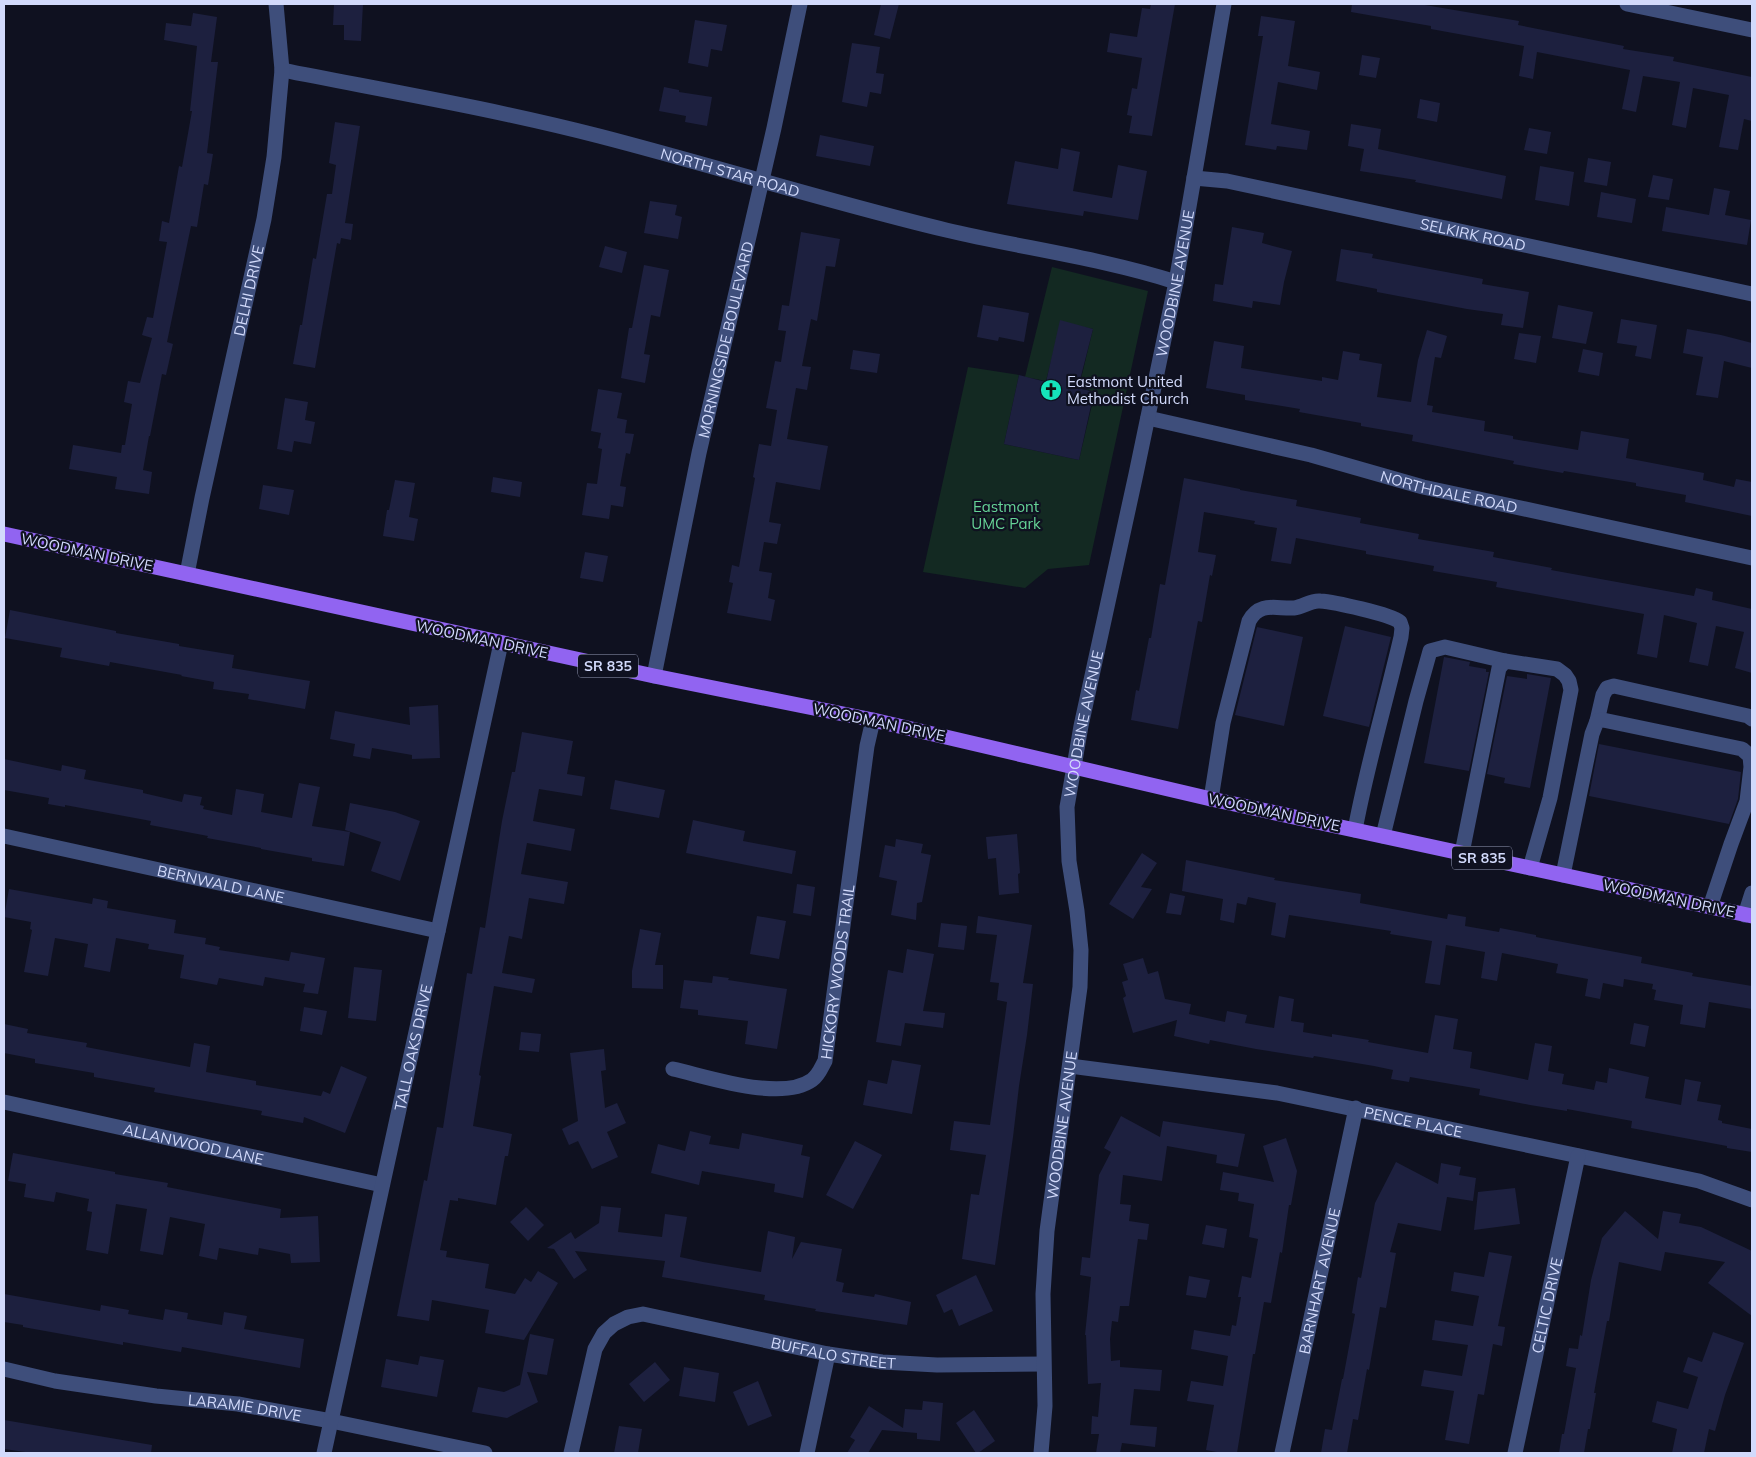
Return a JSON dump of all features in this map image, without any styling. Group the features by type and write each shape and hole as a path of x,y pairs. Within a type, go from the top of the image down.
{"main road":[{"name":"WOODMAN DRIVE","path":"4,534 654,676 873,720 1211,799 1749,916"}],"street":[{"name":"DELHI DRIVE","path":"188,574 202,498 264,220 274,157 282,70 276,4"},
{"name":"MORNINGSIDE BOULEVARD","path":"654,676 699,453 774,128 800,4"},
{"name":"WOODBINE AVENUE","path":"1041,1453 1045,1406 1043,1294 1047,1231 1080,987 1081,950 1077,911 1068,861 1067,808 1081,726 1176,282 1224,4"},
{"path":"1627,4 1752,30"},
{"name":"NORTH STAR ROAD","path":"282,70 486,110 597,135 947,230 1090,260 1176,282"},
{"name":"SELKIRK ROAD","path":"1194,178 1227,181 1752,294"},
{"name":"NORTHDALE ROAD","path":"1148,418 1311,455 1423,486 1752,558"},
{"path":"1211,799 1223,723 1252,615 1260,609 1294,608 1320,601 1389,616 1400,622 1402,628 1380,727 1365,776 1355,830"},
{"name":"TALL OAKS DRIVE","path":"324,1453 501,643"},
{"path":"1383,836 1430,651 1445,647 1505,661 1557,669 1570,681 1571,690 1550,798 1530,868"},
{"path":"1462,853 1499,668 1505,661"},
{"path":"1564,875 1592,734 1597,721 1602,695 1607,688 1614,686 1748,716 1752,719"},
{"name":"HICKORY WOODS TRAIL","path":"674,1069 757,1088 779,1090 796,1087 812,1080 820,1072 825,1061 866,746 873,720"},
{"path":"1597,721 1603,720 1751,750 1747,801 1710,907"},
{"name":"BERNWALD LANE","path":"4,836 438,931"},
{"path":"1749,916 1752,894"},
{"name":"PENCE PLACE","path":"1070,1066 1277,1093 1356,1108 1699,1181 1752,1200"},
{"name":"ALLANWOOD LANE","path":"4,1102 382,1184"},
{"name":"BARNHART AVENUE","path":"1282,1453 1356,1108"},
{"name":"CELTIC DRIVE","path":"1515,1453 1578,1156"},
{"name":"BUFFALO STREET","path":"571,1453 596,1349 604,1333 614,1324 628,1317 643,1314 828,1354 882,1362 937,1365 1043,1364"},
{"path":"807,1453 828,1354"},
{"name":"LARAMIE DRIVE","path":"4,1369 55,1381 156,1396 238,1404 485,1453"}],"green space":[{"name":"Eastmont UMC Park","path":"1052,267 1148,291 1089,565 1048,569 1025,588 923,572 968,367 1019,375 1004,444 1079,460 1095,392 1079,387 1093,329 1061,322 1046,381 1025,377"}],"building":[{"path":"334,4 363,4 361,41 344,40 344,25 333,25"},
{"path":"881,4 899,4 890,39 874,35"},
{"path":"1151,4 1175,4 1152,136 1129,133 1132,116 1127,115 1132,88 1137,89 1142,58 1107,52 1110,33 1137,37 1142,8 1150,9"},
{"path":"1352,4 1419,4 1519,21 1518,25 1624,46 1623,49 1674,57 1673,61 1752,77 1752,121 1744,119 1738,150 1719,147 1729,95 1693,88 1686,128 1672,125 1680,82 1643,76 1636,112 1622,109 1630,70 1537,52 1533,79 1519,76 1524,46 1431,29 1431,26 1351,12"},
{"path":"193,13 217,17 211,62 218,62 207,153 213,154 208,185 204,184 197,227 191,226 167,342 173,344 166,375 162,374 149,436 143,470 152,472 149,494 115,489 117,477 69,469 73,445 121,453 122,445 125,445 132,404 124,402 128,381 140,383 152,338 142,335 147,317 153,318 167,242 159,241 162,221 169,223 179,166 182,167 192,111 190,111 197,46 164,40 166,23 191,26"},
{"path":"1261,16 1295,21 1288,66 1320,72 1317,90 1278,82 1271,124 1310,131 1307,150 1277,146 1276,150 1245,145 1263,36 1258,36"},
{"path":"695,20 727,25 722,51 711,49 708,67 688,63"},
{"path":"852,43 880,47 876,73 884,74 881,94 870,92 867,107 842,102"},
{"path":"1362,55 1380,58 1376,78 1359,75"},
{"path":"664,87 679,90 679,92 712,97 707,126 685,122 686,116 659,111"},
{"path":"1420,99 1440,103 1437,122 1417,118"},
{"path":"335,122 360,126 345,223 353,224 351,240 341,238 340,244 337,243 315,368 293,364 300,325 302,325 313,258 316,259 327,194 332,194 336,165 329,163"},
{"path":"1351,124 1381,129 1378,149 1506,176 1502,199 1415,182 1416,180 1360,171 1364,149 1348,146"},
{"path":"1529,128 1551,132 1547,154 1524,150"},
{"path":"820,135 874,146 870,166 816,156"},
{"path":"1061,148 1080,152 1073,191 1112,198 1118,165 1147,171 1138,220 1084,211 1083,216 1007,204 1015,161 1058,169"},
{"path":"1588,158 1611,162 1607,186 1584,182"},
{"path":"1540,166 1574,172 1569,206 1535,200"},
{"path":"1653,175 1673,179 1669,200 1648,197"},
{"path":"1714,188 1730,191 1725,215 1751,220 1747,245 1662,231 1666,207 1709,215"},
{"path":"1601,192 1636,199 1632,223 1597,217"},
{"path":"650,201 677,205 675,215 682,217 678,239 644,233"},
{"path":"1232,227 1264,233 1262,243 1292,251 1280,305 1253,301 1252,308 1213,301 1215,284 1223,285"},
{"path":"801,232 840,239 835,267 826,266 817,321 811,319 802,366 811,367 807,390 796,388 787,439 828,446 820,490 776,482 769,522 781,524 777,544 764,542 759,571 772,573 768,598 775,600 771,621 727,613 733,583 729,582 732,565 739,567 755,478 753,477 759,444 771,446 777,410 766,408 775,361 781,362 786,331 778,330 782,305 789,306"},
{"path":"605,246 627,252 622,273 599,267"},
{"path":"1341,249 1373,254 1372,258 1483,279 1482,284 1529,292 1523,328 1501,325 1503,314 1377,292 1377,289 1336,281"},
{"path":"644,265 669,270 660,317 651,315 644,354 650,355 645,383 621,378 629,328 632,328"},
{"path":"983,305 1029,313 1024,342 999,337 998,341 977,337"},
{"path":"1558,305 1593,312 1586,344 1552,338"},
{"path":"1621,319 1657,325 1651,359 1635,356 1637,346 1617,343"},
{"name":"Eastmont United Methodist Church","path":"1060,320 1093,329 1078,388 1094,392 1079,460 1004,444 1019,375 1046,382"},
{"path":"1687,329 1752,343 1752,368 1724,361 1718,398 1696,395 1703,357 1683,353"},
{"path":"1427,330 1447,336 1441,358 1435,357 1427,405 1433,406 1432,412 1485,421 1484,431 1513,436 1513,439 1578,450 1581,431 1629,439 1626,458 1704,473 1703,480 1734,487 1736,479 1752,482 1752,516 1685,502 1686,495 1636,486 1636,483 1513,464 1514,461 1412,441 1413,435 1299,412 1300,409 1245,400 1245,395 1206,388 1214,341 1244,346 1241,368 1322,381 1322,377 1338,380 1343,351 1360,354 1359,360 1382,364 1377,397 1411,402 1418,360"},
{"path":"1519,333 1541,336 1536,363 1514,359"},
{"path":"1583,349 1603,353 1599,376 1578,372"},
{"path":"853,350 880,354 877,373 850,369"},
{"path":"598,389 622,393 617,418 627,420 625,433 634,434 630,454 626,453 620,486 626,487 623,507 611,505 609,519 582,515 587,483 597,484 602,449 598,448 601,433 591,431"},
{"path":"285,398 308,402 305,420 315,422 311,444 294,441 292,452 277,449"},
{"path":"493,477 522,482 520,497 491,492"},
{"path":"1184,478 1297,500 1296,506 1361,518 1360,523 1419,534 1418,539 1494,552 1493,557 1552,568 1551,570 1694,596 1696,588 1713,592 1712,600 1752,609 1752,673 1735,668 1744,632 1716,626 1708,666 1689,662 1697,623 1664,615 1657,658 1637,654 1644,614 1496,587 1497,582 1433,571 1434,566 1366,554 1366,551 1296,538 1291,564 1271,561 1277,528 1254,524 1255,521 1204,512 1198,552 1216,555 1212,576 1210,575 1202,622 1198,621 1178,729 1131,720 1136,690 1139,691 1149,638 1151,638 1160,584 1165,585"},
{"path":"395,480 415,483 409,517 418,519 414,541 383,536 387,510 389,510"},
{"path":"263,485 294,490 289,515 259,509"},
{"path":"585,552 608,556 603,582 580,578"},
{"path":"10,610 116,631 116,633 179,644 179,646 234,655 232,668 310,681 305,709 248,699 249,694 213,689 214,682 182,675 110,662 109,666 60,657 62,648 5,638"},
{"path":"1345,626 1391,637 1369,727 1323,716"},
{"path":"1257,627 1303,637 1284,726 1235,715"},
{"path":"1444,657 1470,662 1469,666 1486,669 1486,672 1489,672 1469,771 1424,763"},
{"path":"1527,674 1551,678 1530,788 1504,783 1505,778 1487,774 1507,676 1527,679"},
{"path":"438,705 440,758 412,759 412,755 372,748 370,759 353,756 355,744 330,739 335,711 410,725 409,707"},
{"path":"522,732 573,741 567,774 585,777 582,796 539,789 533,821 575,829 571,851 527,843 521,874 568,882 564,904 529,898 522,939 509,936 502,973 535,979 532,993 494,986 479,1075 481,1076 473,1126 512,1134 508,1156 505,1156 496,1205 458,1198 458,1201 450,1200 440,1250 447,1251 446,1257 489,1264 485,1288 515,1294 525,1278 531,1282 538,1271 558,1283 524,1340 485,1333 489,1310 432,1300 429,1321 397,1316 424,1180 427,1181 437,1127 443,1128 467,973 472,974 480,927 485,928 502,821 512,772 515,772"},
{"path":"1599,744 1741,772 1738,799 1729,824 1589,796"},
{"path":"4,759 61,771 62,765 86,770 84,779 143,790 143,793 182,802 184,794 202,797 200,805 204,806 203,809 232,815 236,789 264,794 261,812 292,818 299,783 320,787 312,826 350,832 344,866 312,861 312,858 150,825 151,821 65,805 65,807 48,804 49,798 4,790"},
{"path":"615,780 665,790 659,818 610,809"},
{"path":"350,803 395,812 420,821 400,881 371,871 381,842 345,830"},
{"path":"693,820 745,831 743,841 796,851 792,874 686,853"},
{"path":"1017,834 1020,873 1018,874 1019,893 999,895 996,858 988,859 986,837"},
{"path":"896,839 923,844 921,853 931,855 922,902 917,903 916,920 891,915 897,881 879,877 885,845 895,847"},
{"path":"1142,853 1157,863 1141,887 1152,889 1133,919 1109,904"},
{"path":"1186,860 1275,878 1274,880 1361,894 1360,903 1447,919 1448,914 1466,917 1465,926 1499,932 1500,928 1536,935 1536,937 1642,957 1641,963 1693,973 1692,976 1752,986 1752,1009 1709,1002 1705,1028 1680,1024 1683,1005 1654,1000 1656,990 1652,989 1653,984 1624,979 1623,987 1603,983 1600,999 1585,996 1588,979 1556,973 1558,964 1502,953 1497,981 1481,978 1485,952 1446,945 1440,985 1425,983 1432,941 1390,934 1391,931 1289,915 1285,938 1271,935 1276,903 1248,897 1246,905 1237,903 1234,923 1220,920 1223,899 1182,891"},
{"path":"797,884 815,887 811,916 793,913"},
{"path":"9,889 92,904 93,898 108,901 107,908 176,920 174,933 206,938 205,944 220,947 219,950 289,961 291,952 325,958 318,994 303,992 305,984 265,977 263,986 219,978 217,985 180,978 184,955 148,949 149,944 116,938 110,972 84,967 88,944 55,938 48,976 24,972 32,930 30,929 31,922 4,917"},
{"path":"1170,893 1185,896 1181,915 1166,913"},
{"path":"757,916 786,921 779,959 750,954"},
{"path":"978,916 1032,925 1023,983 1033,984 995,1265 962,1259 971,1194 979,1195 986,1155 950,1150 954,1121 990,1125 1007,1002 997,1000 999,983 990,982 997,935 976,933"},
{"path":"941,923 967,926 964,950 938,947"},
{"path":"640,929 661,933 655,965 663,965 663,989 632,988 632,971"},
{"path":"907,949 934,954 923,1011 945,1013 943,1028 905,1023 901,1046 876,1042 888,970 903,973"},
{"path":"1143,958 1148,974 1158,971 1165,999 1191,1004 1189,1014 1225,1022 1227,1011 1247,1015 1245,1023 1274,1028 1279,996 1294,999 1291,1021 1304,1023 1303,1032 1332,1037 1332,1034 1369,1040 1368,1042 1428,1053 1435,1015 1458,1019 1453,1049 1472,1052 1470,1068 1528,1080 1535,1043 1552,1046 1548,1071 1564,1074 1562,1084 1594,1090 1596,1081 1607,1083 1609,1068 1649,1077 1645,1098 1681,1105 1685,1079 1701,1082 1697,1101 1721,1105 1718,1120 1722,1121 1722,1123 1752,1129 1752,1152 1631,1128 1632,1121 1479,1095 1480,1089 1410,1077 1409,1082 1391,1079 1393,1070 1374,1066 1256,1049 1210,1040 1209,1044 1174,1036 1177,1020 1133,1033 1123,998 1126,996 1122,982 1128,980 1123,964"},
{"path":"354,967 382,970 376,1021 348,1018"},
{"path":"713,976 787,989 777,1049 745,1044 748,1021 698,1015 698,1010 680,1008 684,980 712,983"},
{"path":"304,1007 327,1011 322,1035 300,1031"},
{"path":"1634,1023 1649,1026 1645,1047 1630,1044"},
{"path":"4,1024 28,1029 27,1033 87,1043 86,1047 190,1067 194,1043 210,1046 206,1072 256,1081 256,1085 321,1096 323,1091 330,1094 341,1066 367,1077 345,1133 304,1117 303,1123 261,1115 262,1111 154,1092 155,1088 94,1077 94,1073 35,1063 35,1059 4,1053"},
{"path":"521,1032 541,1034 539,1052 519,1050"},
{"path":"604,1049 606,1070 601,1071 605,1108 617,1103 626,1123 607,1132 618,1157 592,1169 578,1141 569,1145 562,1129 578,1121 570,1053"},
{"path":"892,1060 921,1065 912,1114 863,1105 868,1080 887,1084"},
{"path":"1121,1116 1160,1137 1163,1121 1245,1134 1238,1167 1216,1163 1217,1155 1167,1146 1162,1181 1123,1175 1120,1204 1131,1205 1129,1221 1149,1224 1147,1240 1138,1239 1129,1306 1120,1306 1118,1322 1112,1321 1110,1339 1111,1361 1120,1360 1120,1367 1162,1370 1160,1391 1134,1389 1130,1425 1157,1427 1155,1447 1122,1443 1120,1453 1096,1453 1099,1434 1091,1434 1092,1416 1098,1417 1101,1383 1088,1384 1085,1335 1091,1277 1080,1275 1082,1257 1090,1258 1099,1175 1111,1152 1104,1148"},
{"path":"690,1131 711,1136 709,1144 739,1149 742,1133 803,1145 801,1155 810,1157 803,1198 774,1192 775,1184 702,1171 699,1185 651,1173 658,1144 685,1151"},
{"path":"1286,1138 1297,1171 1271,1303 1264,1302 1255,1354 1253,1354 1237,1453 1206,1450 1214,1405 1187,1401 1191,1381 1223,1386 1228,1356 1191,1349 1194,1330 1230,1336 1232,1325 1236,1326 1241,1297 1238,1297 1242,1276 1251,1278 1258,1239 1249,1237 1254,1204 1238,1201 1239,1193 1220,1190 1223,1172 1274,1182 1263,1146"},
{"path":"855,1141 882,1155 853,1209 826,1195"},
{"path":"13,1153 168,1183 167,1187 281,1209 280,1218 318,1216 320,1262 291,1263 290,1254 259,1248 258,1255 219,1248 217,1260 199,1256 205,1224 170,1217 163,1255 140,1251 147,1209 116,1204 108,1254 86,1250 92,1212 87,1211 89,1199 56,1192 54,1202 24,1197 26,1184 8,1181"},
{"path":"1396,1162 1438,1184 1441,1163 1461,1167 1459,1175 1476,1178 1473,1201 1447,1197 1441,1231 1398,1223 1390,1252 1396,1253 1386,1308 1380,1307 1358,1420 1353,1419 1347,1453 1321,1453 1325,1429 1332,1430 1355,1314 1352,1313 1358,1277 1361,1278 1375,1203"},
{"path":"1515,1188 1520,1224 1474,1230 1478,1192"},
{"path":"601,1206 621,1208 618,1232 662,1237 665,1214 687,1217 680,1257 703,1262 761,1272 768,1231 795,1237 792,1259 801,1242 842,1249 836,1281 844,1283 842,1292 874,1297 875,1294 911,1302 907,1325 815,1311 816,1309 764,1300 765,1295 662,1277 665,1261 575,1251 587,1270 574,1279 554,1249 547,1248 571,1232 575,1239 599,1223"},
{"path":"526,1207 544,1225 528,1241 510,1222"},
{"path":"1625,1211 1658,1239 1663,1211 1681,1214 1679,1223 1701,1227 1752,1251 1752,1316 1708,1283 1725,1262 1665,1252 1661,1271 1619,1262 1594,1393 1596,1393 1590,1429 1588,1429 1584,1453 1559,1453 1576,1368 1566,1366 1569,1348 1578,1349 1580,1335 1582,1336 1591,1280 1602,1238"},
{"path":"1206,1225 1227,1229 1224,1248 1202,1244"},
{"path":"1489,1252 1512,1256 1498,1326 1505,1327 1502,1346 1493,1344 1484,1395 1478,1394 1469,1444 1445,1440 1454,1391 1421,1386 1424,1370 1462,1376 1468,1345 1432,1340 1435,1320 1473,1326 1479,1296 1451,1291 1454,1272 1484,1277"},
{"path":"976,1275 993,1311 959,1326 952,1309 944,1313 936,1295"},
{"path":"1189,1276 1210,1280 1206,1298 1186,1295"},
{"path":"4,1294 100,1311 101,1305 129,1310 128,1314 163,1320 165,1309 188,1313 187,1319 222,1325 224,1312 247,1316 244,1329 304,1339 300,1368 182,1347 181,1352 123,1342 123,1345 23,1327 23,1325 4,1322"},
{"path":"1713,1332 1744,1343 1725,1395 1715,1431 1709,1429 1704,1453 1672,1453 1677,1429 1652,1422 1657,1401 1688,1409 1698,1377 1683,1372 1688,1357 1702,1362"},
{"path":"530,1334 554,1339 547,1375 527,1372 538,1402 507,1418 472,1412 478,1387 504,1392 520,1385"},
{"path":"420,1356 444,1360 437,1397 381,1387 386,1359 418,1365"},
{"path":"655,1362 670,1380 644,1402 629,1384"},
{"path":"684,1367 719,1373 715,1402 679,1396"},
{"path":"758,1381 772,1416 748,1426 733,1392"},
{"path":"923,1401 943,1403 940,1441 917,1439 917,1433 882,1430 868,1453 847,1453 855,1440 850,1437 869,1406 903,1428 905,1409 922,1410"},
{"path":"974,1410 995,1441 978,1453 976,1453 956,1423"},
{"path":"4,1420 152,1445 151,1453 32,1453 4,1449"},
{"path":"619,1426 642,1429 638,1453 614,1453"}],"place":[{"name":"Eastmont United Methodist Church","path":"1051,390"}]}
